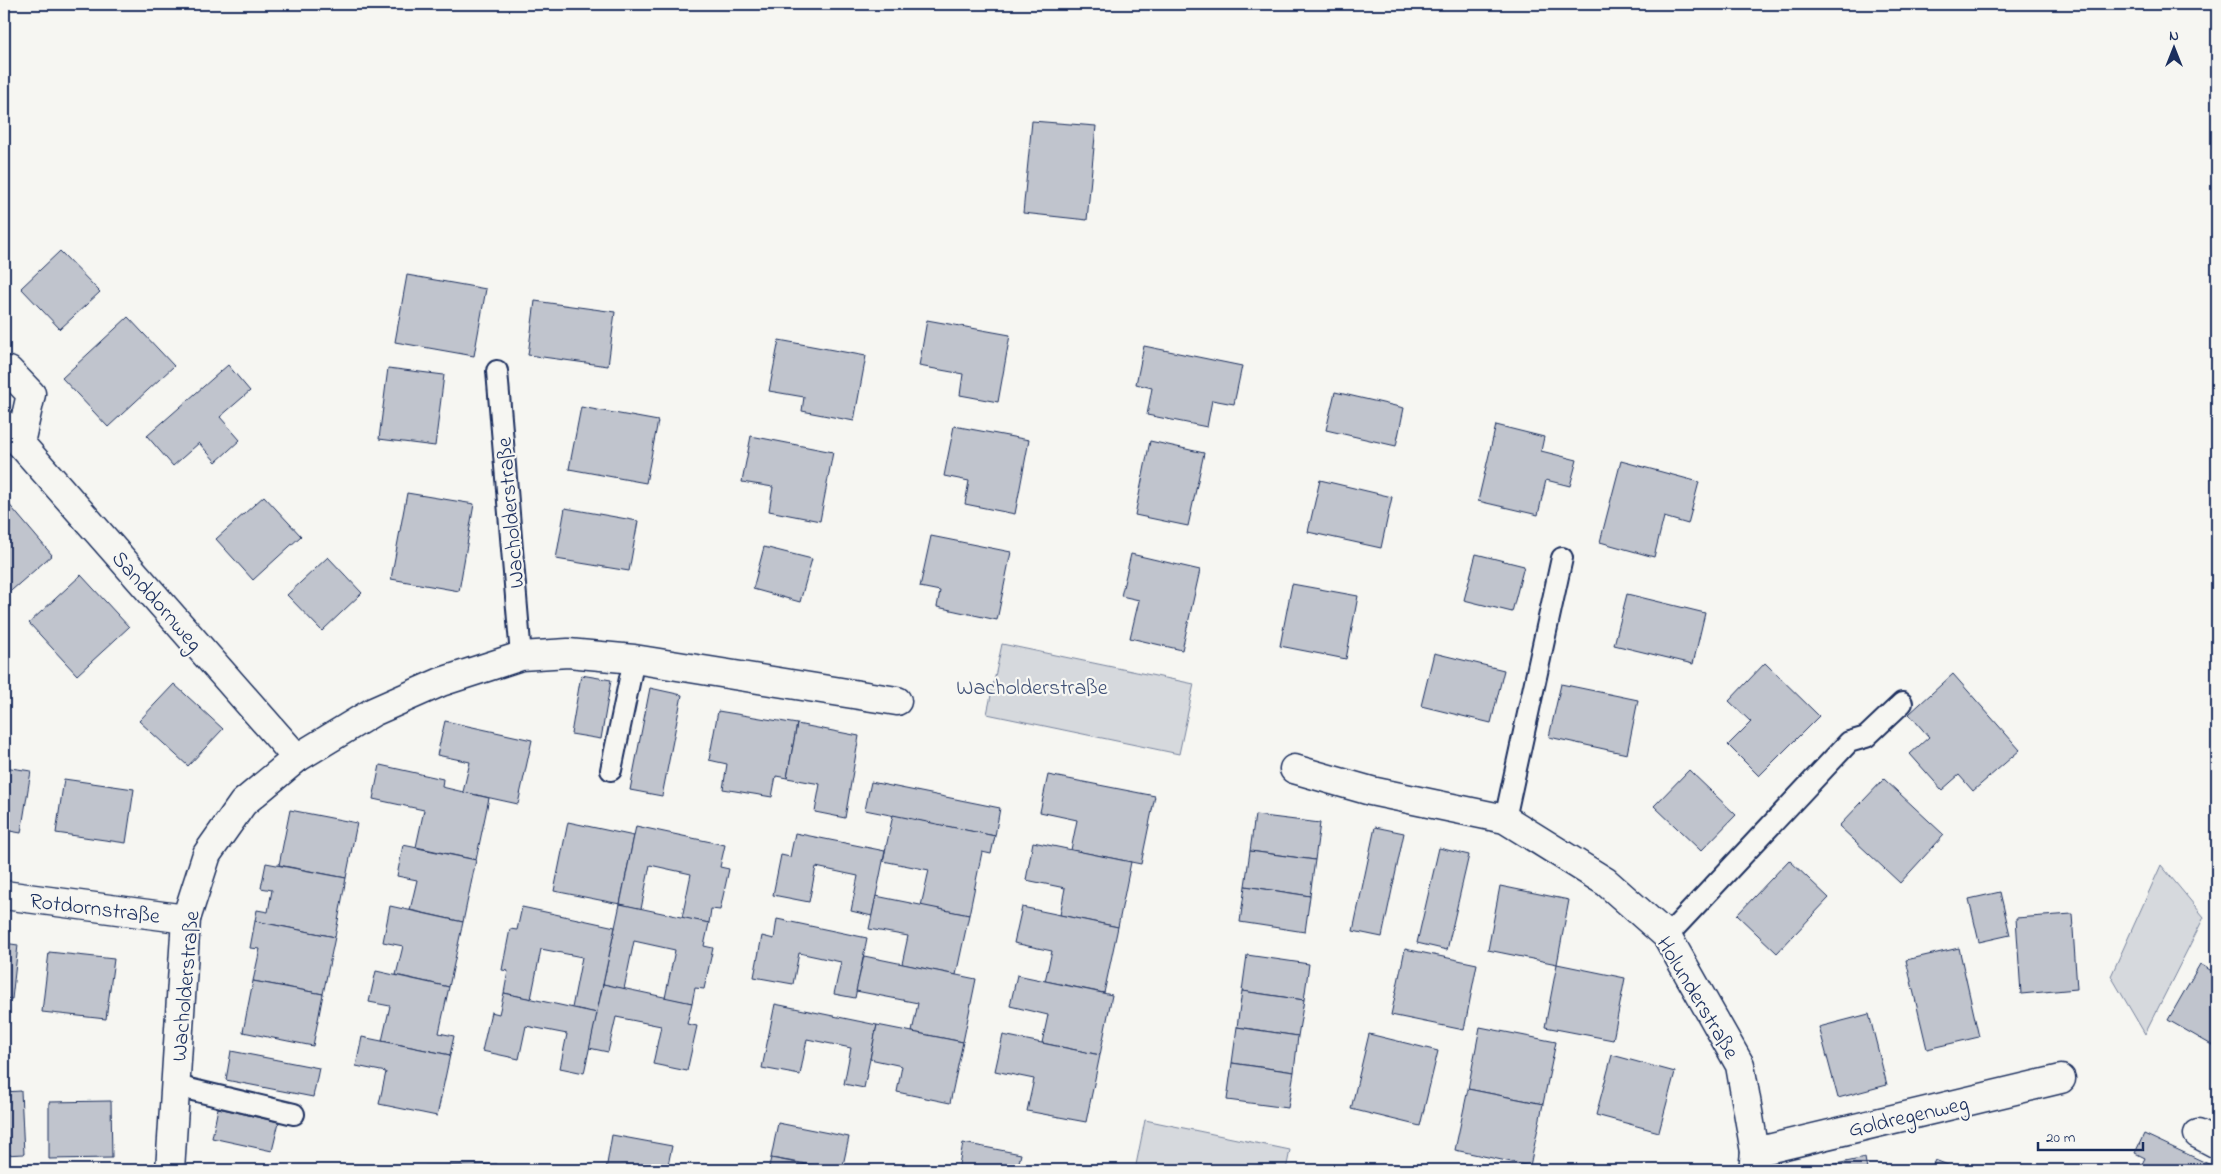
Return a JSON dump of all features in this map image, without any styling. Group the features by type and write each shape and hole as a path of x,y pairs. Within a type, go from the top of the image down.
{"street":[{"name":"Sanddornweg","path":"4,376 9,371 31,394 12,434 297,758"},
{"name":"Wacholderstraße","path":"170,1170 186,919 207,854 243,803 297,758 373,712 441,682 521,656 568,653 634,659 897,701"},
{"name":"Holunderstraße","path":"1294,769 1371,792 1505,819 1606,882 1667,936 1740,1065 1754,1161"},
{"name":"Rotdornstraße","path":"4,895 186,919"},
{"name":"Goldregenweg","path":"1754,1161 2061,1079"}],"lane":[{"name":"Wacholderstraße","path":"497,371 521,656"},
{"path":"1505,819 1562,558"},
{"path":"611,770 634,659"},
{"path":"1667,936 1849,742 1866,737 1902,703"},
{"path":"176,1086 294,1114"}],"green space":[{"name":"Wacholderstraße","path":"1002,644 1194,684 1179,754 987,714"},
{"path":"2161,865 2204,917 2145,1034 2111,976"},
{"path":"1145,1120 1290,1150 1286,1170 1135,1170"}],"building":[{"path":"1032,121 1096,126 1087,220 1023,213"},
{"path":"60,251 100,292 60,329 21,288"},
{"path":"407,275 486,289 474,356 395,342"},
{"path":"535,301 615,312 608,366 528,355"},
{"path":"128,317 174,366 108,427 62,378"},
{"path":"927,320 1010,335 998,402 960,395 963,374 919,366"},
{"path":"779,340 866,356 854,421 802,411 804,397 769,391"},
{"path":"1144,346 1242,366 1234,404 1212,400 1207,427 1147,415 1152,388 1136,384"},
{"path":"228,365 250,391 220,417 240,440 216,462 199,443 173,466 147,436"},
{"path":"388,368 444,375 435,446 379,439"},
{"path":"1335,392 1404,408 1396,446 1326,430"},
{"path":"581,407 658,421 646,483 569,469"},
{"path":"1496,425 1544,437 1541,451 1577,460 1570,486 1546,480 1538,515 1478,501"},
{"path":"954,426 1029,440 1015,514 965,504 969,481 944,476"},
{"path":"751,436 833,452 820,521 769,511 773,487 742,482"},
{"path":"1150,441 1204,453 1188,526 1135,515"},
{"path":"1621,461 1699,482 1688,524 1664,517 1654,557 1600,542"},
{"path":"1320,480 1392,497 1381,548 1308,532"},
{"path":"407,493 474,504 459,591 391,579"},
{"path":"264,496 301,536 253,580 216,539"},
{"path":"7,502 52,555 4,597 4,505"},
{"path":"565,508 638,521 629,571 556,559"},
{"path":"931,536 1011,552 997,620 937,607 940,591 920,587"},
{"path":"764,547 812,559 800,602 753,589"},
{"path":"1131,554 1200,570 1182,650 1130,638 1139,600 1121,596"},
{"path":"1476,554 1524,566 1512,612 1464,600"},
{"path":"328,557 362,593 322,631 287,595"},
{"path":"81,575 129,627 77,675 29,623"},
{"path":"1292,584 1358,596 1346,659 1280,646"},
{"path":"1627,594 1705,613 1693,664 1614,645"},
{"path":"1434,653 1504,670 1491,723 1421,706"},
{"path":"1765,663 1819,716 1759,776 1728,745 1751,722 1729,701"},
{"path":"1953,674 2020,750 1973,791 1959,775 1942,790 1910,754 1929,737 1909,714"},
{"path":"581,675 611,680 601,739 571,734"},
{"path":"174,684 223,729 188,766 139,721"},
{"path":"1561,684 1638,700 1627,754 1549,737"},
{"path":"650,688 682,695 662,796 630,790"},
{"path":"718,711 797,724 787,778 776,776 772,797 723,789 727,764 709,760"},
{"path":"445,721 532,740 518,804 463,792 470,762 437,755"},
{"path":"797,724 859,736 845,818 815,812 820,784 787,778"},
{"path":"380,765 443,779 442,787 489,798 476,860 416,847 424,810 373,799"},
{"path":"4,767 31,771 21,833 4,830"},
{"path":"1689,770 1736,815 1701,851 1654,806"},
{"path":"1048,775 1155,796 1141,864 1071,850 1077,820 1040,812"},
{"path":"64,779 134,789 126,843 56,833"},
{"path":"1884,779 1944,835 1900,883 1839,826"},
{"path":"871,782 1000,808 995,836 865,810"},
{"path":"290,810 357,823 346,878 279,865"},
{"path":"893,815 995,836 991,854 982,852 969,915 921,906 929,870 883,861"},
{"path":"1255,815 1320,823 1315,860 1250,851"},
{"path":"568,822 634,836 620,904 554,891"},
{"path":"636,826 725,845 720,867 729,869 720,910 711,909 709,923 682,918 691,874 650,865 641,909 620,904"},
{"path":"1375,827 1404,833 1382,937 1353,931"},
{"path":"795,833 885,851 872,916 851,911 858,876 816,867 809,902 773,895 781,855 790,857"},
{"path":"1033,842 1131,862 1118,927 1060,915 1065,888 1026,880"},
{"path":"403,845 476,860 463,922 410,910 417,880 397,876"},
{"path":"1439,848 1469,855 1447,950 1417,943"},
{"path":"1250,851 1315,860 1310,896 1245,886"},
{"path":"1789,860 1829,898 1777,953 1737,915"},
{"path":"266,863 346,878 335,937 255,921 257,910 268,912 272,890 261,888"},
{"path":"1245,886 1310,896 1305,932 1240,922"},
{"path":"1500,886 1569,900 1557,964 1488,950"},
{"path":"2000,892 2010,935 1979,942 1969,899"},
{"path":"876,896 969,915 956,975 902,964 908,936 869,929"},
{"path":"620,904 709,923 704,946 713,948 704,989 695,988 692,1003 665,998 675,950 634,941 624,989 603,984"},
{"path":"390,906 463,922 449,987 396,975 403,946 383,942"},
{"path":"522,907 615,927 597,1013 572,1008 582,957 541,949 531,999 504,993 508,971 502,970 510,929 517,930"},
{"path":"1022,907 1118,927 1104,993 1045,981 1052,951 1014,943"},
{"path":"2072,914 2077,989 2021,994 2016,918"},
{"path":"777,919 867,938 855,998 834,994 841,962 799,953 793,984 754,977 762,936 774,939"},
{"path":"255,921 335,937 323,994 253,981 260,949 250,948"},
{"path":"4,943 18,945 12,999 4,998"},
{"path":"1959,948 1979,1037 1927,1049 1906,960"},
{"path":"1405,949 1477,964 1464,1030 1391,1015"},
{"path":"49,952 114,959 106,1019 42,1012"},
{"path":"1247,955 1309,964 1304,1000 1242,991"},
{"path":"864,956 976,979 963,1042 912,1032 918,1003 856,991"},
{"path":"1557,964 1625,978 1613,1040 1545,1027"},
{"path":"2200,964 2217,974 2217,1048 2168,1020"},
{"path":"376,971 449,987 439,1033 454,1036 450,1055 382,1041 390,1006 369,1002"},
{"path":"1017,975 1112,995 1100,1055 1042,1043 1048,1015 1010,1006"},
{"path":"253,981 323,994 313,1046 243,1032"},
{"path":"603,984 692,1003 687,1024 697,1026 687,1071 653,1064 661,1026 616,1017 608,1052 589,1048"},
{"path":"1242,991 1304,1000 1298,1036 1237,1027"},
{"path":"504,993 597,1013 584,1073 560,1068 567,1034 526,1026 519,1059 482,1051 491,1012 499,1014"},
{"path":"775,1004 877,1025 864,1088 844,1084 851,1048 807,1039 800,1075 762,1068"},
{"path":"1869,1014 1887,1085 1838,1098 1819,1027"},
{"path":"877,1025 963,1042 950,1103 897,1092 902,1066 870,1059"},
{"path":"1237,1027 1298,1036 1294,1072 1232,1063"},
{"path":"1480,1027 1556,1042 1543,1104 1468,1089"},
{"path":"1369,1034 1438,1051 1420,1126 1351,1109"},
{"path":"1003,1035 1100,1055 1086,1122 1027,1111 1034,1079 995,1071"},
{"path":"362,1037 450,1055 437,1116 379,1104 386,1072 356,1066"},
{"path":"231,1051 319,1068 313,1097 226,1080"},
{"path":"1612,1055 1675,1072 1659,1132 1596,1115"},
{"path":"1232,1063 1294,1072 1288,1108 1227,1100"},
{"path":"1468,1089 1543,1104 1530,1166 1455,1150"},
{"path":"21,1091 24,1154 4,1155 4,1092"},
{"path":"111,1101 112,1158 49,1159 49,1102"},
{"path":"218,1108 279,1122 272,1151 212,1138"},
{"path":"778,1123 849,1137 842,1170 771,1158"},
{"path":"2144,1134 2217,1168 2217,1170 2139,1170 2145,1158 2135,1153"},
{"path":"612,1135 672,1146 667,1170 606,1170"},
{"path":"963,1143 1021,1154 1017,1170 958,1170"},
{"path":"771,1158 834,1170 768,1170"},
{"path":"1865,1158 1867,1170 1807,1170"},
{"path":"1935,1160 1961,1170 1930,1170"},
{"path":"497,1164 498,1170 425,1170 425,1166"}]}
